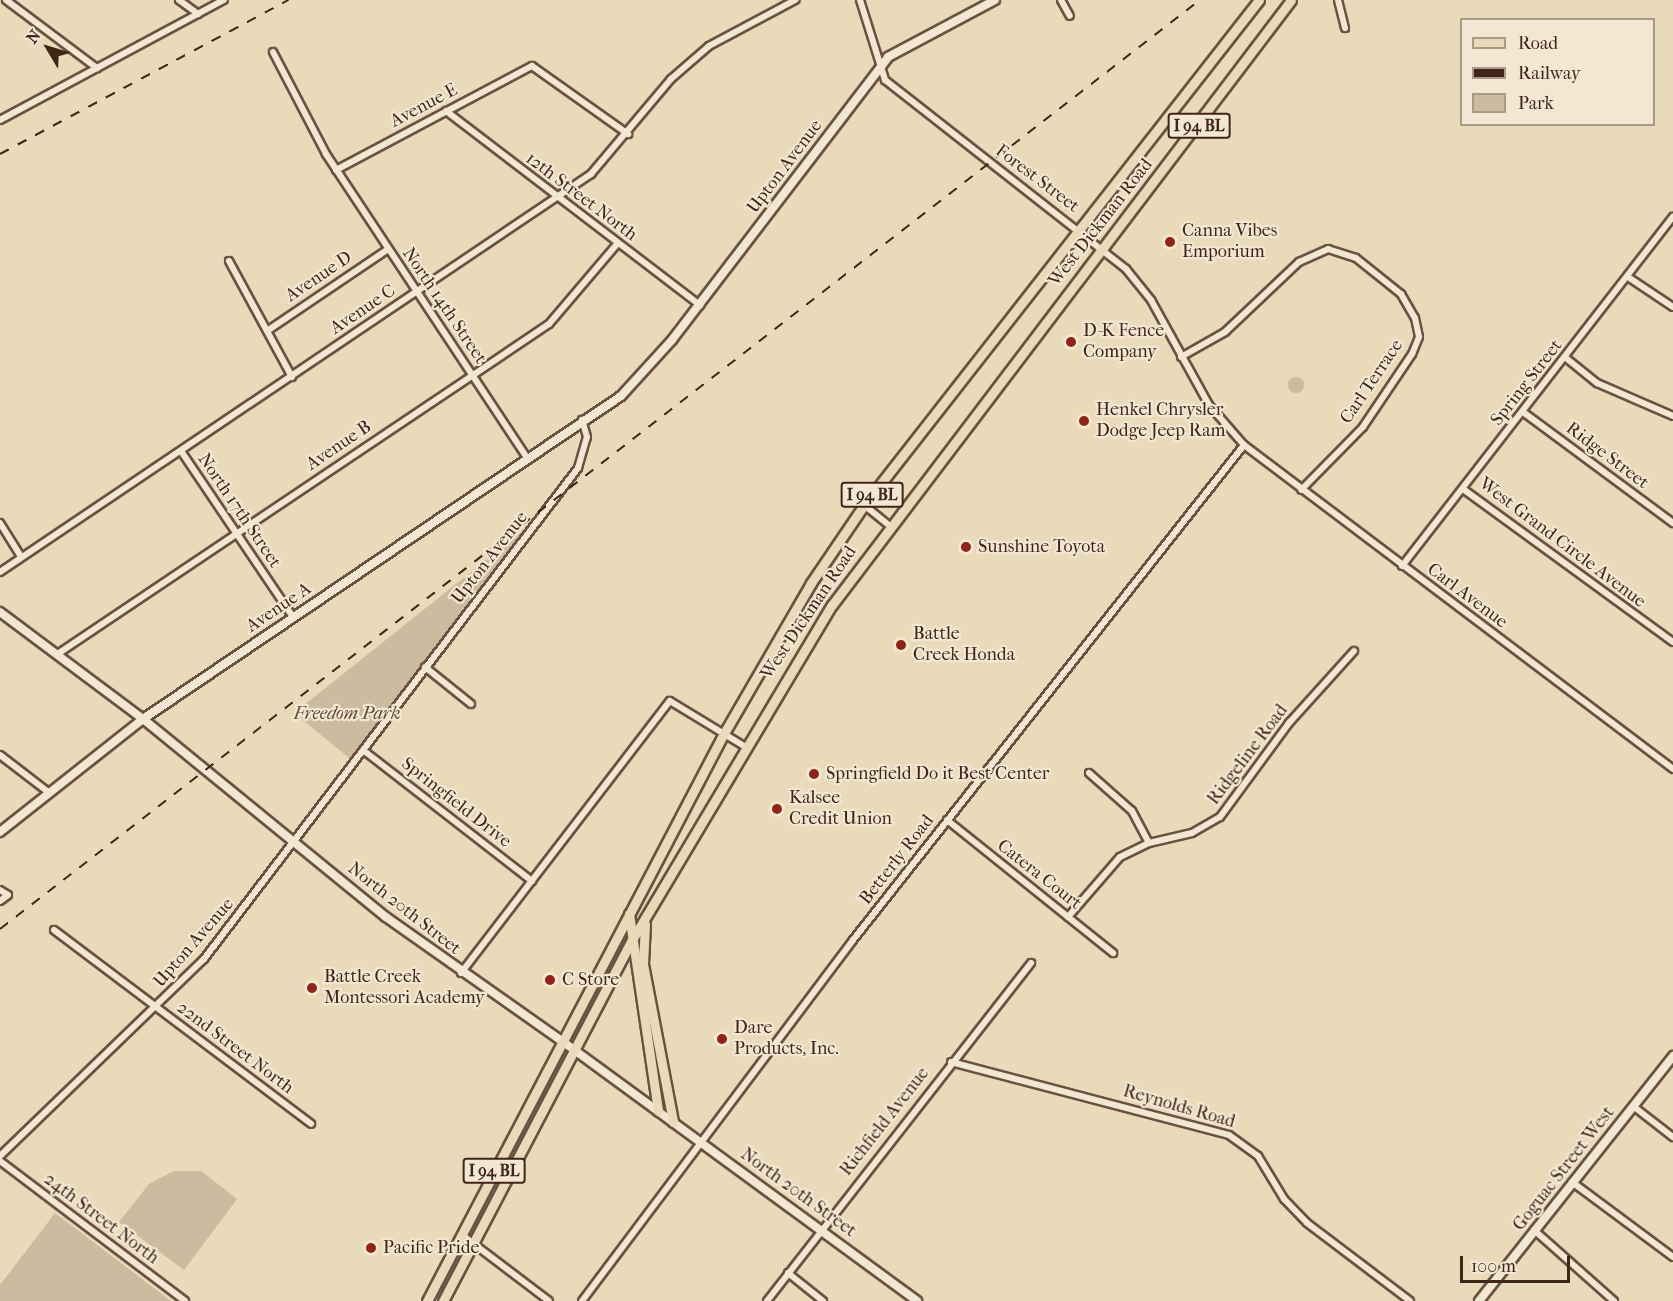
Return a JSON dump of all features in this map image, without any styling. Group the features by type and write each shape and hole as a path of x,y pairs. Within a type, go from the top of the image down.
{"main road":[{"name":"West Dickman Road","path":"428,1301 723,735 806,593 864,505 1259,0"},
{"name":"West Dickman Road","path":"443,1301 632,940 744,747 889,525 1244,68 1291,0"},
{"path":"628,914 658,1111"},
{"path":"647,916 643,964 673,1122"},
{"name":"North 20th Street","path":"562,1041 916,1301"}],"street":[{"path":"6,0 97,68"},
{"path":"179,0 198,15"},
{"path":"0,120 224,0"},
{"name":"Avenue C","path":"0,572 603,165 671,79 715,42 795,0"},
{"path":"860,0 877,68"},
{"name":"Upton Avenue","path":"0,1156 157,1008 204,958 578,468 587,437 582,420 647,371 700,305 877,68 888,57 995,0"},
{"path":"1061,0 1070,16"},
{"path":"1338,0 1345,28"},
{"name":"North 14th Street","path":"273,52 336,170 415,293 527,458"},
{"name":"Avenue E","path":"336,170 525,68 543,70 628,134"},
{"name":"Forest Street","path":"877,68 897,91 1102,249 1142,288 1220,421 1244,445"},
{"name":"12th Street North","path":"446,111 700,305"},
{"name":"Spring Street","path":"1402,566 1566,358 1673,217"},
{"name":"Avenue B","path":"58,653 472,375 569,307 618,243"},
{"name":"Avenue D","path":"267,331 388,249"},
{"name":"Carl Terrace","path":"1181,357 1226,332 1299,262 1328,249 1356,258 1401,294 1417,327 1412,354 1363,427 1301,490"},
{"path":"229,261 292,377"},
{"path":"1628,277 1673,307"},
{"path":"1566,358 1597,383 1673,416"},
{"name":"Ridge Street","path":"1523,412 1673,523"},
{"name":"Avenue A","path":"0,832 143,719 582,420"},
{"name":"Carl Avenue","path":"1244,445 1673,769"},
{"name":"Betterly Road","path":"582,1301 946,820 1244,445"},
{"name":"North 17th Street","path":"181,451 293,617"},
{"name":"West Grand Circle Avenue","path":"1463,489 1673,642"},
{"path":"864,505 889,525"},
{"path":"0,523 21,556"},
{"name":"North 20th Street","path":"0,612 58,653 143,719 293,842 460,973 562,1041"},
{"name":"Ridgeline Road","path":"1068,917 1109,866 1149,843 1192,833 1220,817 1289,723 1354,651"},
{"path":"425,667 471,704"},
{"path":"460,973 670,701 744,747"},
{"name":"Springfield Drive","path":"363,750 532,881"},
{"path":"0,755 48,792"},
{"path":"1089,773 1132,811 1149,843"},
{"name":"Catera Court","path":"946,820 1113,953"},
{"path":"0,890 8,896 0,901"},
{"name":"22nd Street North","path":"54,930 311,1124"},
{"name":"Richfield Avenue","path":"767,1301 951,1062 1031,963"},
{"name":"Goguac Street West","path":"1479,1301 1673,1056"},
{"name":"Reynolds Road","path":"951,1062 1229,1135 1258,1156 1284,1199 1307,1223 1410,1301"},
{"path":"1633,1106 1673,1137"},
{"name":"24th Street North","path":"0,1161 185,1301"},
{"path":"1572,1182 1673,1257"},
{"path":"1534,1230 1614,1301"},
{"path":"462,1235 549,1301"},
{"path":"788,1273 823,1301"}],"green space":[{"path":"1296,377 1302,379 1304,385 1302,391 1296,393 1290,391 1288,385 1290,379"},
{"name":"Freedom Park","path":"535,521 353,761 294,713"},
{"path":"174,1171 201,1171 237,1199 184,1270 119,1222 149,1184"},
{"path":"55,1213 171,1301 0,1301 0,1285"}],"railway":[{"path":"0,154 289,0"},
{"path":"0,929 1200,0"}],"place":[{"name":"Canna Vibes Emporium","path":"1170,242"},
{"name":"D-K Fence Company","path":"1071,342"},
{"name":"Henkel Chrysler Dodge Jeep Ram","path":"1084,421"},
{"name":"Sunshine Toyota","path":"966,547"},
{"name":"Battle Creek Honda","path":"901,645"},
{"name":"Springfield Do it Best Center","path":"814,774"},
{"name":"Kalsee Credit Union","path":"777,809"},
{"name":"C Store","path":"550,980"},
{"name":"Battle Creek Montessori Academy","path":"312,988"},
{"name":"Dare Products, Inc.","path":"722,1039"},
{"name":"Pacific Pride","path":"371,1248"}]}
